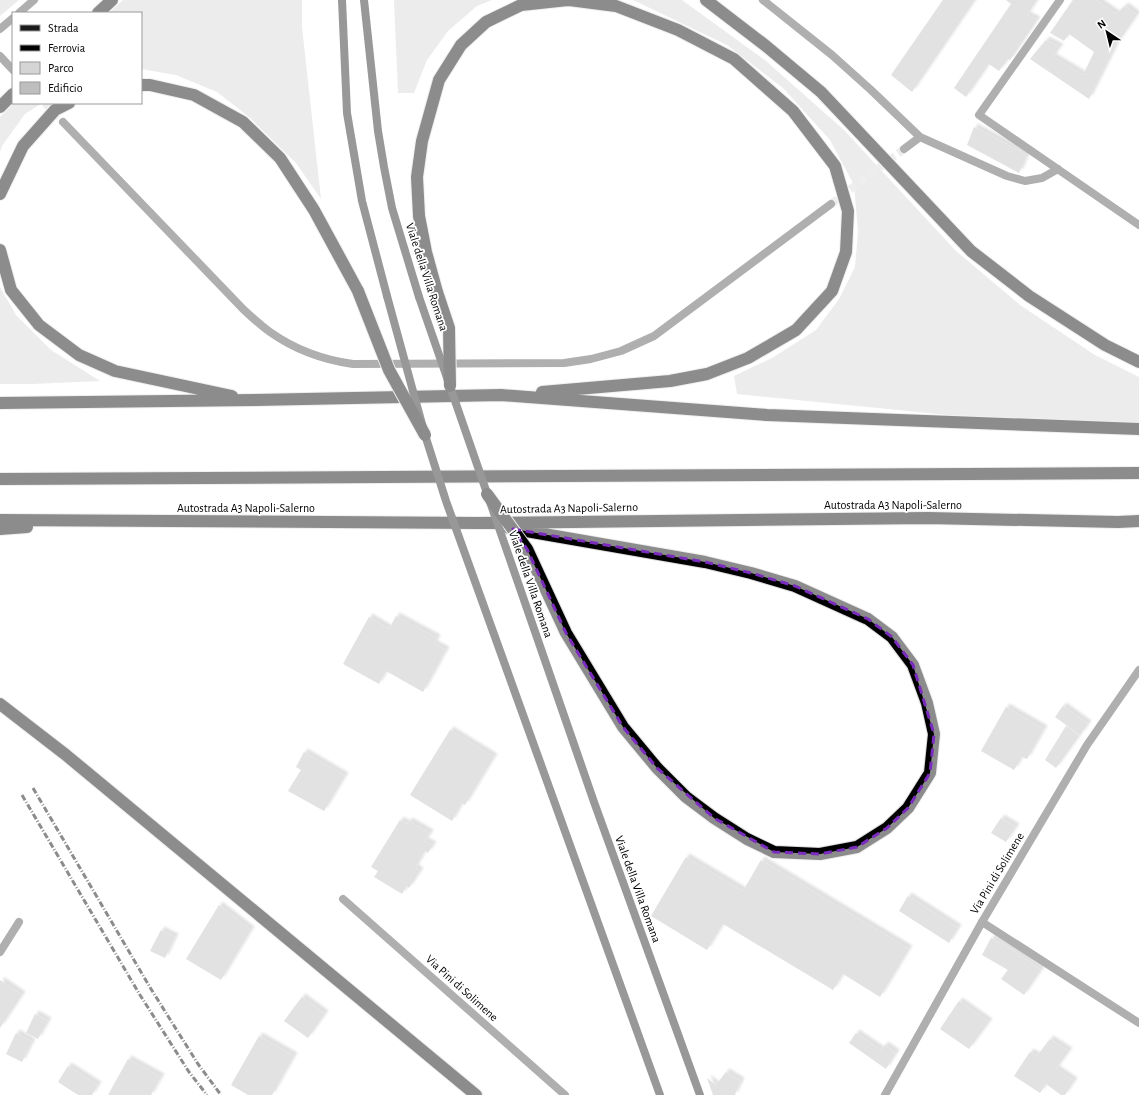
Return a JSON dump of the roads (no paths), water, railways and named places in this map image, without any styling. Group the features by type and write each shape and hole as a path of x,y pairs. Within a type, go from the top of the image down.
{"highway":[{"path":"99,12 112,0"},
{"path":"0,403 501,395 670,382 707,374 748,358 796,330 832,292 846,252 848,211 835,166 793,111 734,59 678,30 616,6 569,0 521,5 486,22 461,45 439,80 422,141 416,177 419,216 426,252 449,328 450,386"},
{"path":"706,0 766,46 821,92 971,251 1028,296 1105,345 1139,362"},
{"path":"142,85 150,85 194,95 242,122 280,158 314,210 358,291 389,370 425,435"},
{"path":"0,107 12,95"},
{"path":"0,194 23,146 55,110 67,104"},
{"path":"0,250 11,290 39,325 79,355 115,371 255,400"},
{"path":"501,395 767,415 1139,429"},
{"path":"0,478 1139,473"},
{"path":"478,523 705,562 795,586 868,619 892,637 913,665 927,703 934,734 930,773 908,808 887,828 858,847 820,854 774,852 747,840 686,797 657,768 623,727 566,633 527,549 488,494"},
{"name":"Autostrada A3 Napoli-Salerno","path":"0,520 478,523 928,518 1118,522 1139,520"},
{"path":"0,529 106,521"},
{"path":"0,704 66,756 476,1095"}],"main road":[{"path":"342,0 346,113 362,201 425,435 446,501 660,1095"},
{"name":"Viale della Villa Romana","path":"364,0 378,131 384,167 392,208 419,297 594,802 700,1095"}],"street":[{"path":"20,12 34,0"},
{"path":"763,0 832,55 920,137 1007,176 1025,181 1042,178 1058,169"},
{"path":"1060,0 979,115 1139,225"},
{"path":"0,29 12,19"},
{"path":"0,56 12,69"},
{"path":"63,122 244,310 270,332 315,355 353,364 564,363 591,359 621,351 654,336 830,204"},
{"path":"904,149 920,137"},
{"name":"Via Pini di Solimene","path":"885,1095 982,922 1087,745 1139,670"},
{"name":"Via Pini di Solimene","path":"343,899 565,1095"},
{"path":"0,952 19,922"},
{"path":"982,922 1139,1023"}],"tunnel":[{"path":"46,104 63,122"},
{"path":"831,204 904,149"}],"railway":[{"path":"33,788 151,989 198,1064 221,1095"},
{"path":"22,795 140,995 189,1072 207,1095"}]}
